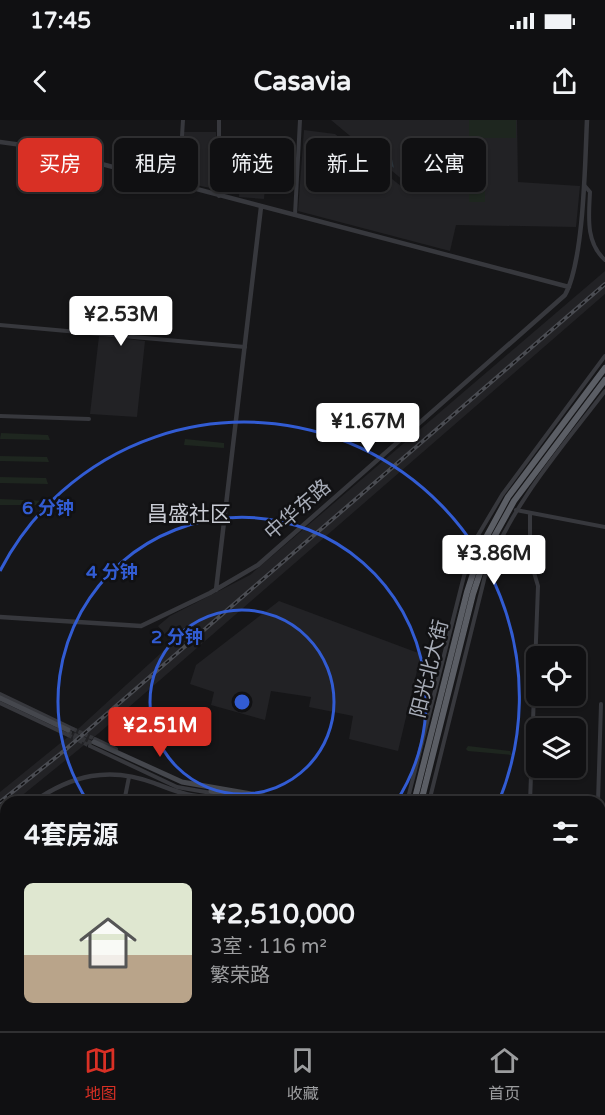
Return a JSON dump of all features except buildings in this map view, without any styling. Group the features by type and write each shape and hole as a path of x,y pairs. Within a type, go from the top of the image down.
{"highway":[{"name":"阳光北大街","path":"416,796 470,582 483,543 508,497 605,368"},
{"name":"阳光北大街","path":"423,796 479,573 489,546 509,508 605,380"}],"main road":[{"path":"0,699 69,732"},
{"path":"237,796 173,782 93,743 174,780 261,796"}],"street":[{"path":"182,138 183,120"},
{"path":"219,120 219,196"},
{"path":"295,216 300,120"},
{"name":"中华东路","path":"0,617 141,626 216,590 258,565 561,300 569,287 576,256 584,185 587,120"},
{"path":"0,142 37,147 114,168"},
{"path":"584,185 590,192 591,238 605,260"},
{"path":"198,190 569,287"},
{"path":"216,590 261,207"},
{"path":"0,325 245,347"},
{"path":"409,796 464,576 477,537 502,495 605,356"},
{"path":"430,796 485,576 501,536 516,510 605,391"},
{"path":"0,416 89,419"},
{"path":"509,508 605,527"},
{"path":"530,513 530,559 538,586 530,796"},
{"path":"598,796 601,704"},
{"path":"43,796 56,788 98,774 129,777 196,796"},
{"path":"125,796 129,777"},
{"path":"218,796 225,794"}],"shaded area":[{"path":"331,120 517,120 518,182 580,186 576,227 456,225 450,251 298,211 304,130 335,134 340,138 306,138 306,192 390,192 390,177 402,187 402,192 486,192 486,138 402,138 402,179 390,169 390,138 353,138"},
{"path":"469,120 516,120 516,138 469,138"},
{"path":"184,132 216,132 216,138 210,138 210,188 198,186 198,138 184,138"},
{"path":"390,150 394,168 390,165"},
{"path":"239,192 265,192 264,199 239,197"},
{"path":"469,192 485,192 485,202 469,202"},
{"path":"605,271 605,294 99,733 21,796 0,796 0,792 79,728 172,643 158,626 170,616 250,575"},
{"path":"99,336 145,341 137,417 90,414"},
{"path":"1,433 48,435 50,440 0,439"},
{"path":"185,439 224,443 224,448 184,445"},
{"path":"0,456 47,457 49,462 0,461"},
{"path":"0,477 46,478 48,484 0,483"},
{"path":"0,499 46,501 47,505 0,505"},
{"path":"279,601 421,654 398,751 349,739 353,716 309,707 311,697 271,691 265,720 211,705 214,692 190,684 196,665"},
{"path":"468,746 510,751 512,755 468,751 466,749"}],"tunnel":[{"path":"73,729 95,739"},
{"path":"67,732 93,744"},
{"path":"68,735 90,746"}],"railway":[{"path":"8,796 65,750 605,284"}],"district":[{"name":"昌盛社区","path":"189,514"}]}
